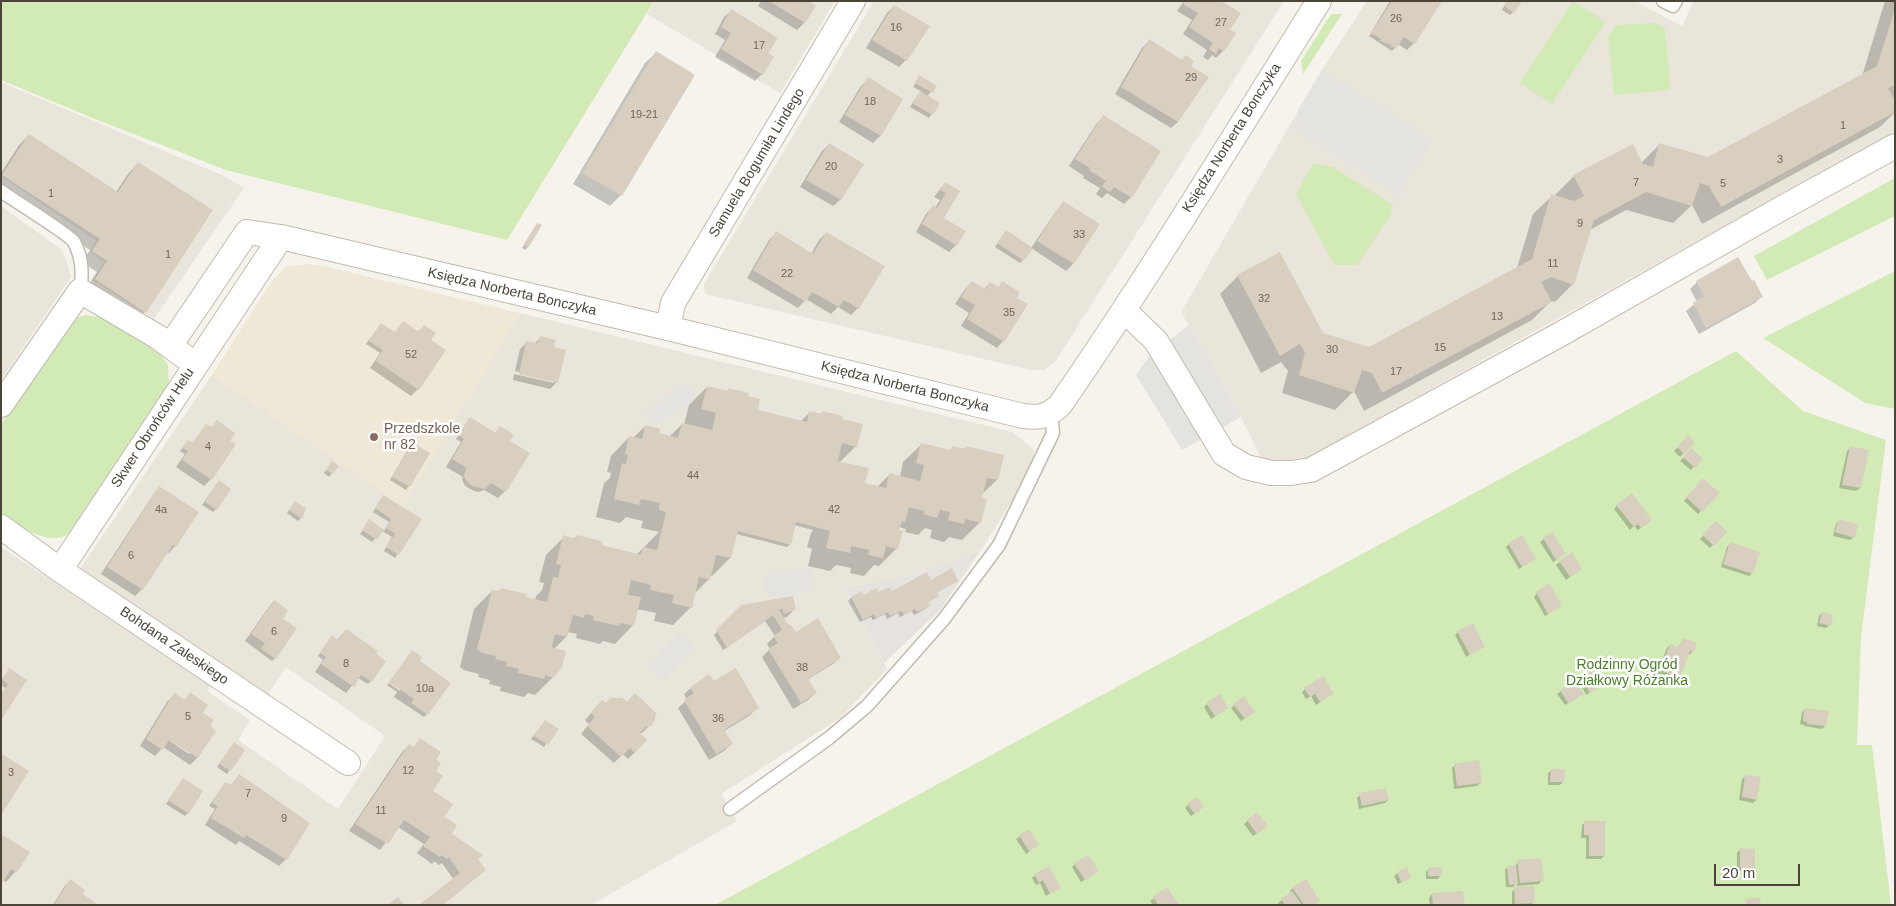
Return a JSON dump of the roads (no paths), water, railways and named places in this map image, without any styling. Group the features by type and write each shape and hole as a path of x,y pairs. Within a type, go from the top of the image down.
{"street":[{"name":"Samuela Bogumiła Lindego","path":"668,328 673,303 853,1"},
{"name":"Księdza Norberta Bonczyka","path":"170,346 247,232 281,237 668,328 1023,416 1037,417 1051,414 1060,405 1125,311 1167,240 1319,1"},
{"path":"1125,311 1156,341 1224,454 1246,466 1271,473 1311,470 1559,336 1784,206 1895,146"},
{"path":"196,365 281,237"},
{"path":"1,405 80,291"},
{"name":"Skwer Obrońców Helu","path":"60,570 196,365 170,346 80,291"},
{"name":"Bohdana Zaleskiego","path":"1,527 60,570 348,763"}],"lane":[{"path":"1663,1 1673,6 1676,1"},
{"path":"1,191 73,240 83,271 80,291"},
{"path":"730,809 829,738 867,706 944,618 999,546 1053,433 1051,414"}],"place":[{"name":"Przedszkole nr 82","path":"374,437"}],"park label":[{"name":"Rodzinny Ogród Działkowy Różanka","path":"1627,674"}]}
